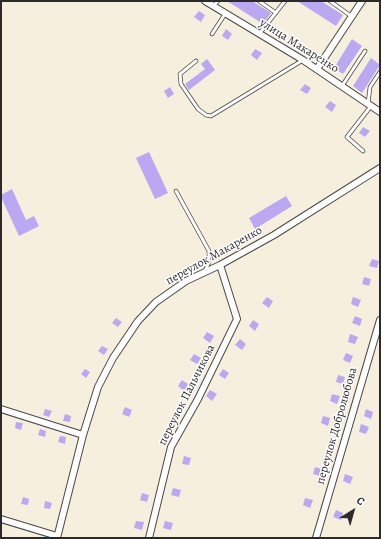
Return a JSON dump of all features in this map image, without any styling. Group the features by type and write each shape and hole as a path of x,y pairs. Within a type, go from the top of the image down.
{"street":[{"name":"улица Макаренко","path":"206,1 215,3 225,14 303,60 380,112"},
{"path":"317,69 362,1"},
{"name":"переулок Макаренко","path":"57,537 83,435 98,387 113,358 138,321 156,302 186,281 220,265 274,235 380,168"},
{"name":"переулок Пальчикова","path":"149,538 170,447 198,399 237,319 220,265"},
{"name":"переулок Добролюбова","path":"316,538 380,320"},
{"path":"1,409 83,435"},
{"path":"1,519 57,537"}],"lane":[{"path":"259,1 276,13"},
{"path":"259,34 285,1"},
{"path":"330,1 352,16"},
{"path":"212,34 225,14"},
{"path":"342,86 365,51"},
{"path":"196,61 180,74 181,84 198,109 206,115 211,116 303,60"},
{"path":"363,151 347,137 370,105 370,87 380,72"},
{"path":"176,191 209,251 209,262 205,272"}],"building":[{"path":"227,1 252,1 271,13 263,24"},
{"path":"297,1 321,1 343,15 336,26"},
{"path":"199,11 205,15 201,22 194,17"},
{"path":"226,29 232,34 228,40 222,36"},
{"path":"352,39 362,46 343,74 334,68"},
{"path":"255,49 262,53 257,60 251,55"},
{"path":"371,58 380,65 362,93 353,86"},
{"path":"207,59 215,70 189,90 185,84 205,69 201,64"},
{"path":"305,84 311,88 307,94 300,90"},
{"path":"170,87 174,94 168,98 164,91"},
{"path":"330,101 336,105 332,112 325,107"},
{"path":"363,127 370,131 365,137 359,133"},
{"path":"149,152 168,193 155,199 136,158"},
{"path":"12,189 26,220 34,216 39,226 19,236 1,197 1,195"},
{"path":"286,196 292,206 255,229 249,218"},
{"path":"372,259 379,261 377,268 369,266"},
{"path":"364,277 371,279 369,286 362,284"},
{"path":"267,297 273,301 269,308 262,303"},
{"path":"353,297 361,300 358,307 351,304"},
{"path":"355,316 362,319 360,326 352,323"},
{"path":"116,318 122,322 118,327 112,323"},
{"path":"253,320 259,324 255,331 249,326"},
{"path":"207,332 214,336 210,343 203,338"},
{"path":"350,334 358,337 355,344 348,342"},
{"path":"240,339 246,344 242,350 235,345"},
{"path":"102,346 108,349 104,355 98,351"},
{"path":"346,353 353,356 350,363 343,360"},
{"path":"194,354 201,358 197,364 190,360"},
{"path":"85,369 90,372 86,378 81,374"},
{"path":"223,369 229,373 225,379 219,375"},
{"path":"338,375 345,377 343,384 336,382"},
{"path":"182,380 188,384 184,391 178,386"},
{"path":"210,390 217,394 212,401 206,396"},
{"path":"332,394 340,396 337,404 330,401"},
{"path":"125,407 132,410 129,417 122,414"},
{"path":"45,409 52,411 49,417 43,415"},
{"path":"366,409 373,412 371,419 364,416"},
{"path":"65,414 71,416 70,422 63,421"},
{"path":"323,416 330,418 328,426 321,423"},
{"path":"16,422 23,423 21,430 15,428"},
{"path":"361,424 369,427 366,434 359,432"},
{"path":"40,429 46,431 45,437 38,435"},
{"path":"60,436 66,437 65,444 58,442"},
{"path":"184,456 191,458 189,465 182,464"},
{"path":"315,467 322,469 320,476 313,474"},
{"path":"345,474 353,477 350,484 343,481"},
{"path":"173,488 181,490 179,497 171,495"},
{"path":"142,493 149,495 147,502 140,500"},
{"path":"23,497 29,499 28,505 21,504"},
{"path":"305,498 313,500 310,508 303,505"},
{"path":"45,501 52,503 50,509 44,508"},
{"path":"336,510 343,513 341,520 333,517"},
{"path":"136,521 144,522 142,530 134,528"},
{"path":"165,521 173,523 171,530 163,528"}]}
